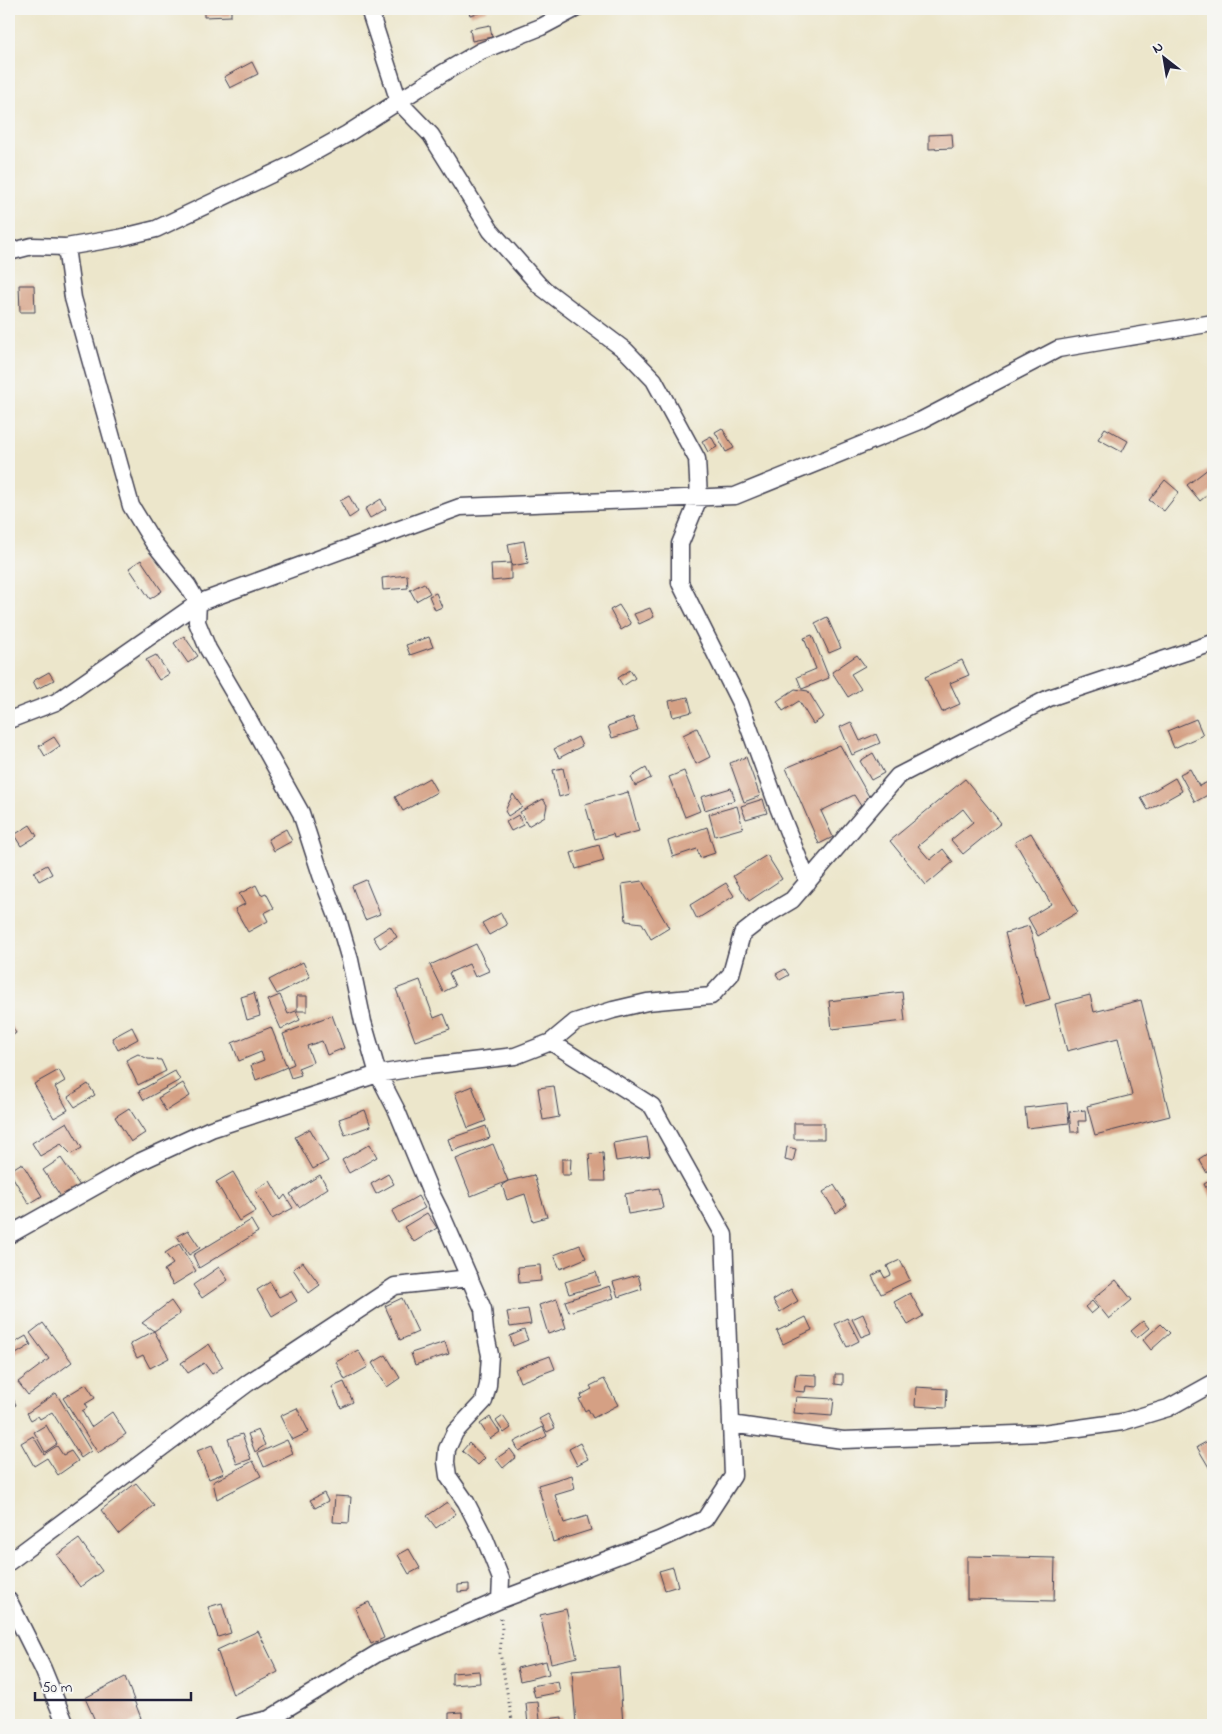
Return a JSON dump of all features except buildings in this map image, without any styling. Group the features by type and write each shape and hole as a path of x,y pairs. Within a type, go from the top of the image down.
{"street":[{"path":"369,9 399,102 431,135 491,231 540,286 626,351 654,380 697,459 699,498 680,544 680,583 740,703 808,882"},
{"path":"9,252 32,246 66,247 119,238 156,229 293,164 347,134 482,51 541,27 575,9"},
{"path":"66,247 74,298 131,506 152,542 188,586 198,603 197,622 208,649 301,813 321,876 338,919 350,960 363,1022 378,1074 397,1111 430,1191 483,1309 490,1355 488,1385 484,1401 455,1432 447,1449 446,1462 448,1476 466,1502 485,1539 498,1571 501,1579 500,1600"},
{"path":"9,720 56,702 198,603 460,507 734,496 911,425 1058,349 1213,323"},
{"path":"9,1235 137,1163 211,1129 378,1074 515,1056 551,1042 575,1022 613,1010 647,1002 711,996 732,974 742,934 765,916 792,900 898,776 1049,698 1213,643"},
{"path":"243,1725 276,1722 378,1653 500,1600 659,1540 705,1519 733,1476 724,1235 652,1106 551,1042"},
{"path":"9,1562 248,1383 395,1286 470,1278"},
{"path":"731,1424 843,1440 1043,1432 1122,1422 1168,1408 1213,1383"},
{"path":"9,1601 43,1669 66,1725"}],"path":[{"path":"500,1600 502,1629 500,1653 513,1725"}]}
